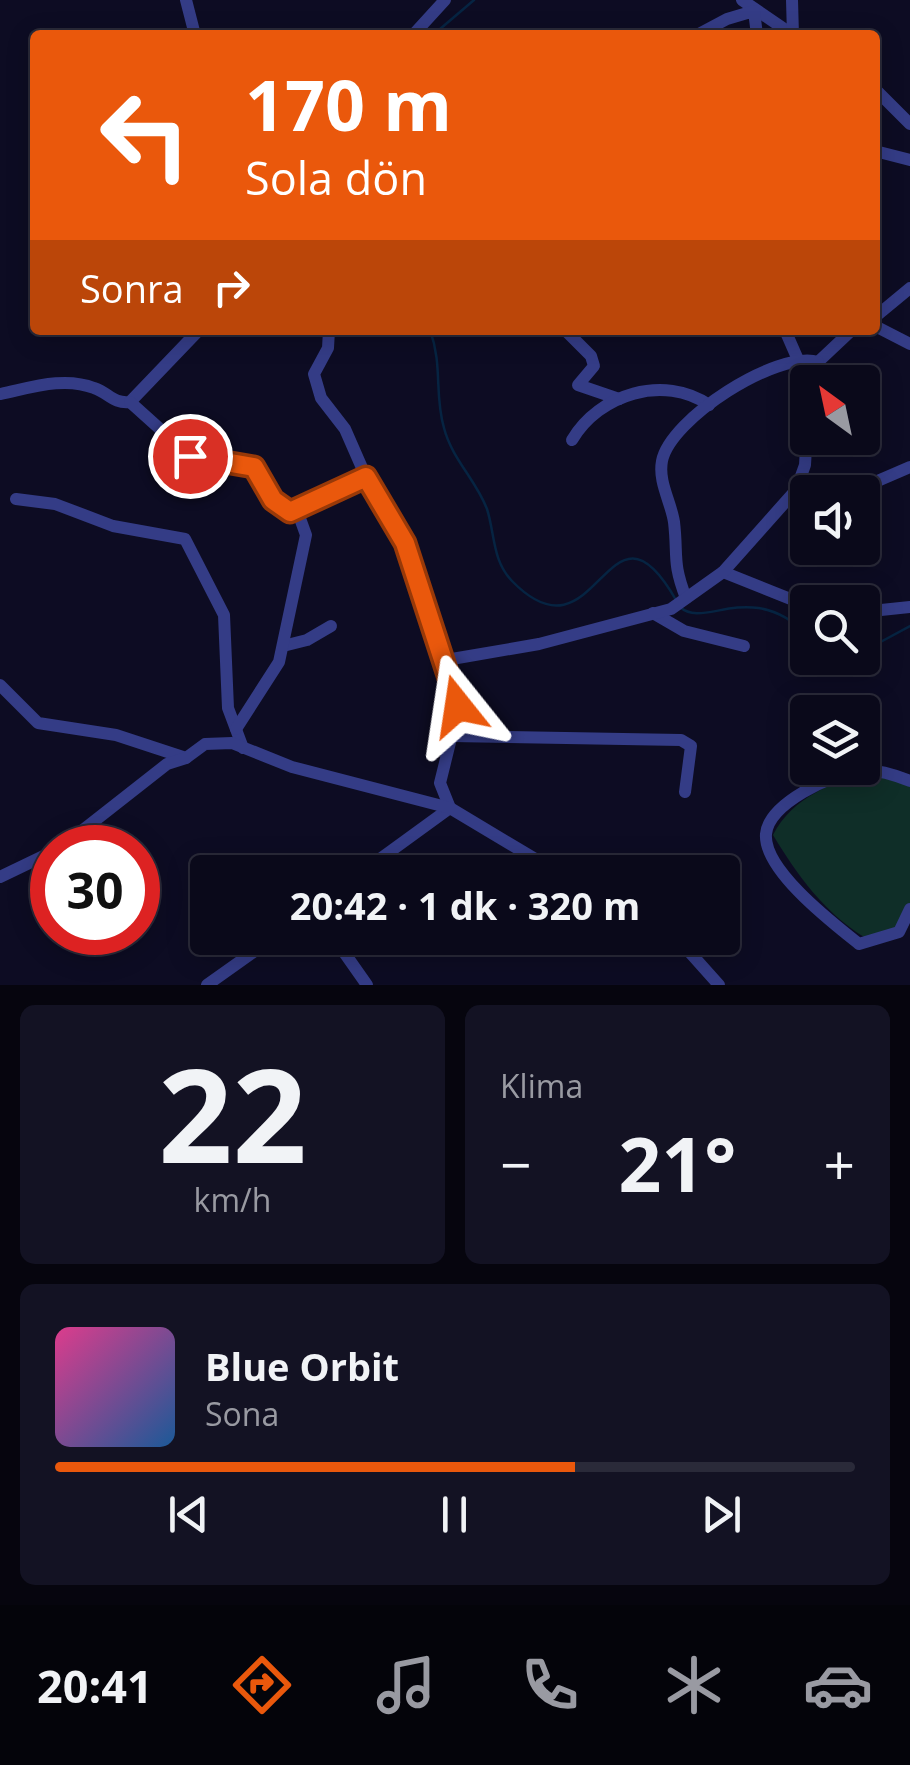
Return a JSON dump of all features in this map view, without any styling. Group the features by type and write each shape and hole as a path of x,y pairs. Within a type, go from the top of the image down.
{"street":[{"path":"186,0 194,30"},
{"path":"418,30 445,0"},
{"path":"742,0 785,30"},
{"path":"792,0 793,30"},
{"path":"709,30 754,11"},
{"path":"754,11 756,30"},
{"path":"880,94 910,124"},
{"path":"880,152 910,160"},
{"path":"880,313 910,288"},
{"path":"880,329 910,344"},
{"path":"0,394 55,382 94,388 118,403 130,402 194,335"},
{"path":"329,335 328,348 314,374 321,398 345,429 366,477 405,543 458,706 440,783 450,808"},
{"path":"569,335 594,366 578,386 618,399"},
{"path":"787,335 798,362"},
{"path":"818,365 847,335"},
{"path":"679,602 673,564 675,526 662,459 672,438 740,384 798,362 818,362"},
{"path":"572,440 582,422 618,399 674,388 688,390 708,406"},
{"path":"130,402 190,456 254,467 278,506 290,512 366,477"},
{"path":"880,480 910,467"},
{"path":"446,660 539,644 653,613 679,602 722,572 790,498"},
{"path":"16,499 55,504 114,526 184,539 224,615 228,708 243,748"},
{"path":"236,729 269,683 283,646 306,535 297,510"},
{"path":"722,572 790,599"},
{"path":"880,610 910,607"},
{"path":"653,613 684,631 744,646"},
{"path":"283,646 307,640 330,626"},
{"path":"0,685 38,723 116,735 186,758"},
{"path":"452,736 681,740 690,746 685,792"},
{"path":"89,825 167,764 186,758 204,744 243,748 292,768 450,808 529,855"},
{"path":"910,781 892,774 859,770 828,781 774,814 766,835 771,852 796,888 860,944 900,932 910,909"},
{"path":"385,855 450,808"},
{"path":"0,877 30,863"},
{"path":"208,985 249,955"},
{"path":"346,955 368,985"},
{"path":"692,955 719,985"}],"green space":[{"path":"880,771 910,781 910,904 900,927 864,937 812,892 773,835 791,810 829,786 880,785"}],"waterway":[{"path":"439,30 474,0"},
{"path":"431,335 444,428 487,509 497,556 512,581 541,602 565,604 584,594 617,564 634,558 653,568 676,600"},
{"path":"680,607 702,613 749,607 790,620"},
{"path":"880,642 910,626"}],"route":[{"path":"190,456 254,467 273,500 290,512 316,504 366,477 405,543 458,706"}]}
